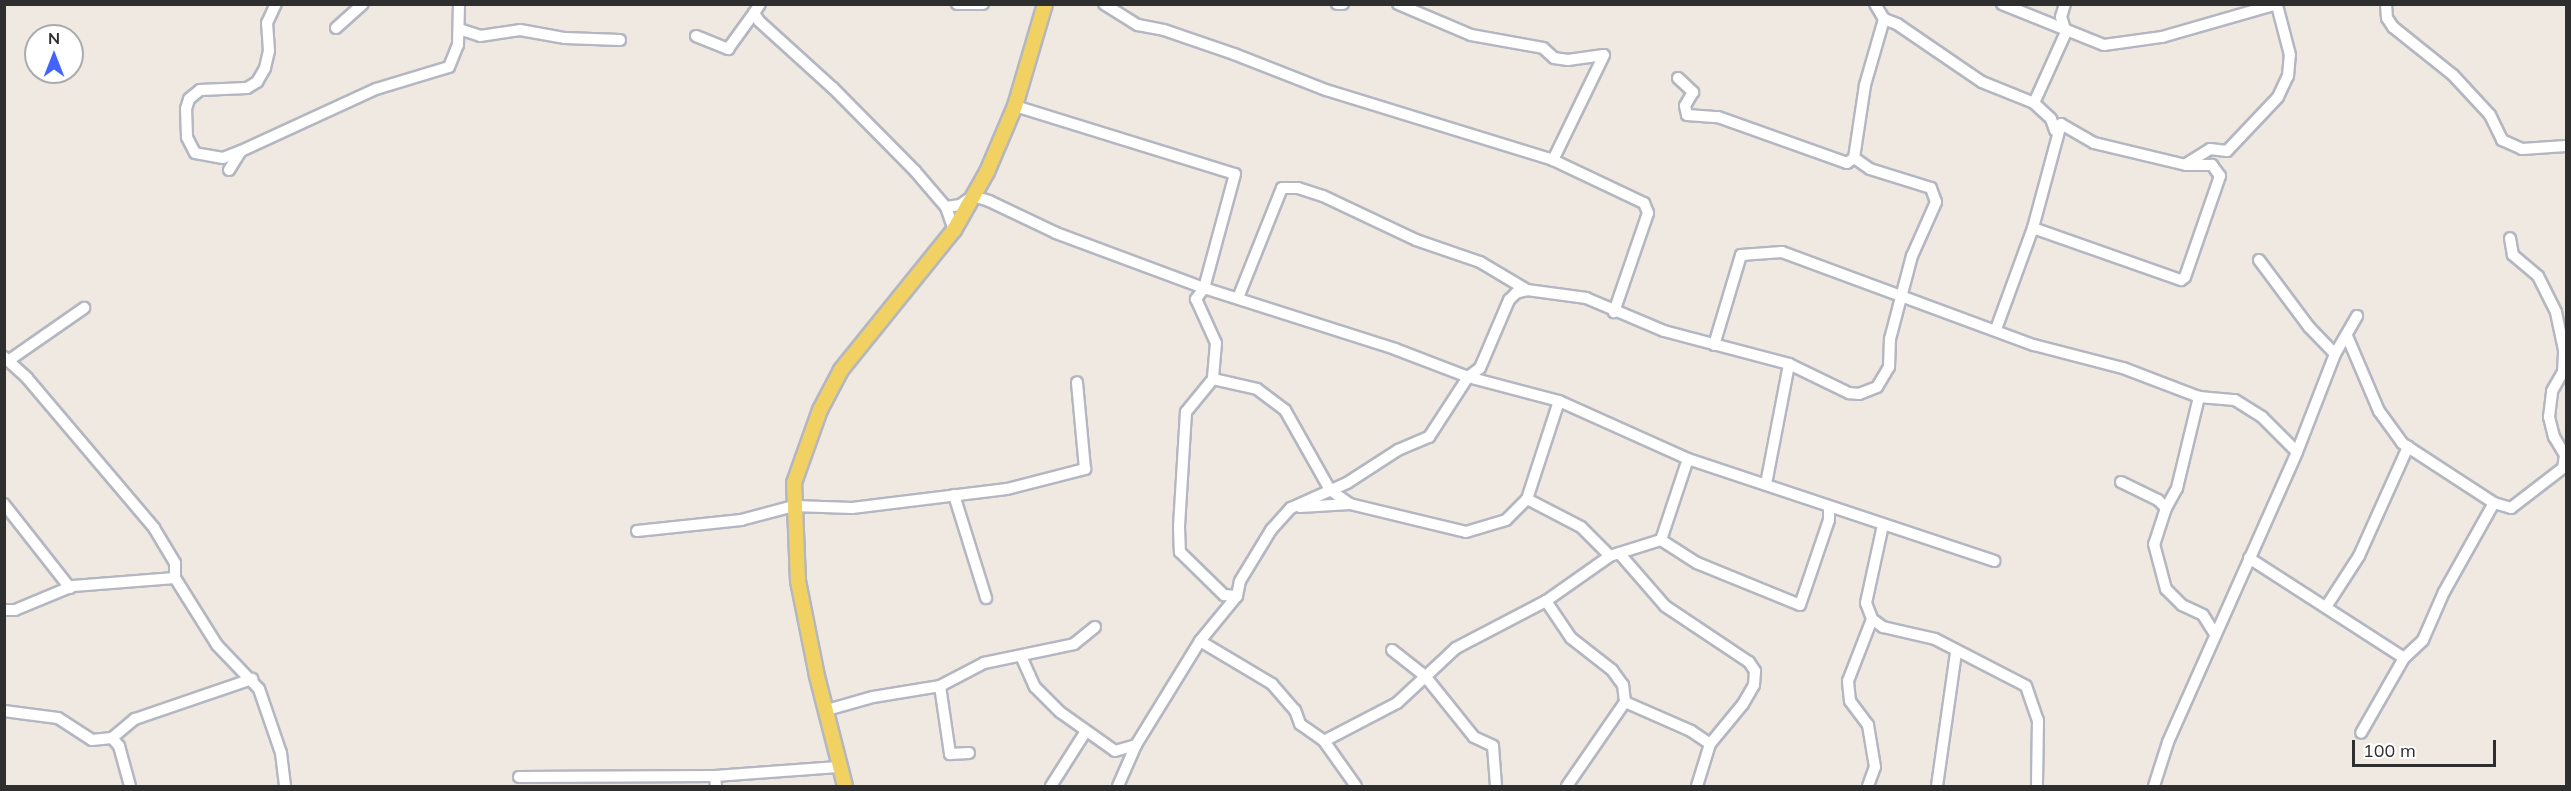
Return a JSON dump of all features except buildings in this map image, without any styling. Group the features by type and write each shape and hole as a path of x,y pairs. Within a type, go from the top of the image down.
{"main road":[{"path":"845,786 838,767 798,581 794,483 820,410 841,370 954,230 973,196 1015,106 1044,4"}],"street":[{"path":"276,4 267,23 267,60 257,82 246,88 200,90 189,99 186,109 187,137 195,153 223,158 376,89 449,67 459,29 459,4"},
{"path":"336,28 363,4"},
{"path":"957,4 983,4"},
{"path":"1104,4 1138,25 1164,30 1234,54 1326,90 1553,160 1647,207 1614,312"},
{"path":"1337,4 1343,4"},
{"path":"1398,4 1471,35 1543,48 1554,58 1568,60 1604,55 1553,160"},
{"path":"1875,4 1884,19 1897,24 1982,82 2034,103 2051,120 2055,130 2061,124"},
{"path":"2001,4 2066,32 2104,45 2124,45 2277,4 2290,55 2288,76 2278,97 2227,151 2210,149 2186,165"},
{"path":"2034,103 2066,32 2061,17 2066,4"},
{"path":"2386,4 2387,18 2393,27 2453,75 2490,115 2502,140 2522,149 2566,146"},
{"path":"696,36 728,50 757,9 815,75 833,88 946,207 954,230"},
{"path":"1854,159 1865,85 1884,19"},
{"path":"459,29 480,36 520,30 565,39 620,40"},
{"path":"1678,78 1693,92 1685,106 1686,115 1719,117 1835,162 1847,163 1854,159"},
{"path":"1015,106 1235,174 1204,288 1196,299 1216,343 1213,379 1186,412 1180,552 1224,595 1236,596"},
{"path":"2033,228 2181,280 2185,277 2220,176 2212,165 2186,165 2094,143 2061,124"},
{"path":"1996,328 2033,228 2061,124"},
{"path":"229,170 241,151"},
{"path":"1238,298 1282,188 1298,188 1333,201 1416,240 1480,262 1527,290 1586,298 1614,312 1714,345 1790,364 1849,393 1870,392 1889,367 1890,339 1912,256 1936,202 1931,188 1870,169 1854,159"},
{"path":"946,207 960,205 973,196 1056,233 1204,288 1395,349 1468,377 1559,401 1688,459 1766,484 1829,508 1994,561"},
{"path":"2347,336 2379,411 2408,447 2494,503 2511,508 2563,468 2565,455 2554,437 2549,417 2552,391 2565,371 2564,350 2556,312 2538,276 2513,255 2510,238"},
{"path":"1714,345 1738,261 1745,252 1782,252 1810,260 1996,328 2034,345 2123,369 2199,397 2235,400 2262,417 2297,452"},
{"path":"2259,260 2309,327 2335,354"},
{"path":"1118,786 1136,745 1200,641 1236,596 1240,581 1271,530 1291,508 1330,490 1398,450 1429,437 1468,377 1480,368 1509,300 1527,290"},
{"path":"84,308 6,359 27,378 154,528 176,563 175,578 217,645 252,679 271,719 281,753 285,786"},
{"path":"2154,786 2168,742 2214,634 2297,452 2335,354 2356,316"},
{"path":"1766,484 1790,364"},
{"path":"1213,379 1257,389 1285,410 1330,490 1350,504"},
{"path":"637,531 741,520 794,506 852,507 1007,489 1085,469 1077,382"},
{"path":"2199,397 2177,488 2166,508 2154,544 2166,589 2182,604 2203,615 2214,634"},
{"path":"1291,508 1350,504 1466,532 1506,520 1527,499 1559,401"},
{"path":"2326,607 2359,556 2408,447"},
{"path":"1661,540 1688,459"},
{"path":"2121,482 2158,500 2166,508"},
{"path":"954,495 986,598"},
{"path":"1527,499 1581,527 1614,554 1665,606 1715,643 1749,662 1755,671 1754,685 1743,704 1710,744 1701,785"},
{"path":"2361,733 2404,658 2423,640 2444,592 2494,503"},
{"path":"4,504 69,588"},
{"path":"1323,741 1397,703 1456,648 1546,601 1614,554 1661,540 1697,563 1800,605 1829,520 1829,508"},
{"path":"1882,525 1866,603 1872,619 1883,627 1935,639 1956,652 2026,686 2038,720 2037,786"},
{"path":"2249,558 2404,658"},
{"path":"4,610 15,610 69,588 175,578"},
{"path":"1546,601 1571,638 1612,670 1623,685 1625,702 1567,786"},
{"path":"1868,786 1875,767 1868,725 1850,701 1848,681 1872,619"},
{"path":"827,710 873,697 940,686 984,663 1074,644 1095,627"},
{"path":"1200,641 1272,684 1294,710 1300,724 1323,741 1356,786"},
{"path":"1392,650 1425,676 1474,737 1493,746 1496,786"},
{"path":"1937,786 1956,652"},
{"path":"1021,656 1035,687 1086,731 1115,751 1136,745"},
{"path":"4,711 58,718 92,740 112,738 135,719 252,679"},
{"path":"940,686 950,754 969,753"},
{"path":"1625,702 1691,731 1710,744"},
{"path":"1051,786 1086,731"},
{"path":"112,738 118,746 130,786"},
{"path":"519,777 715,781 838,767"}]}
